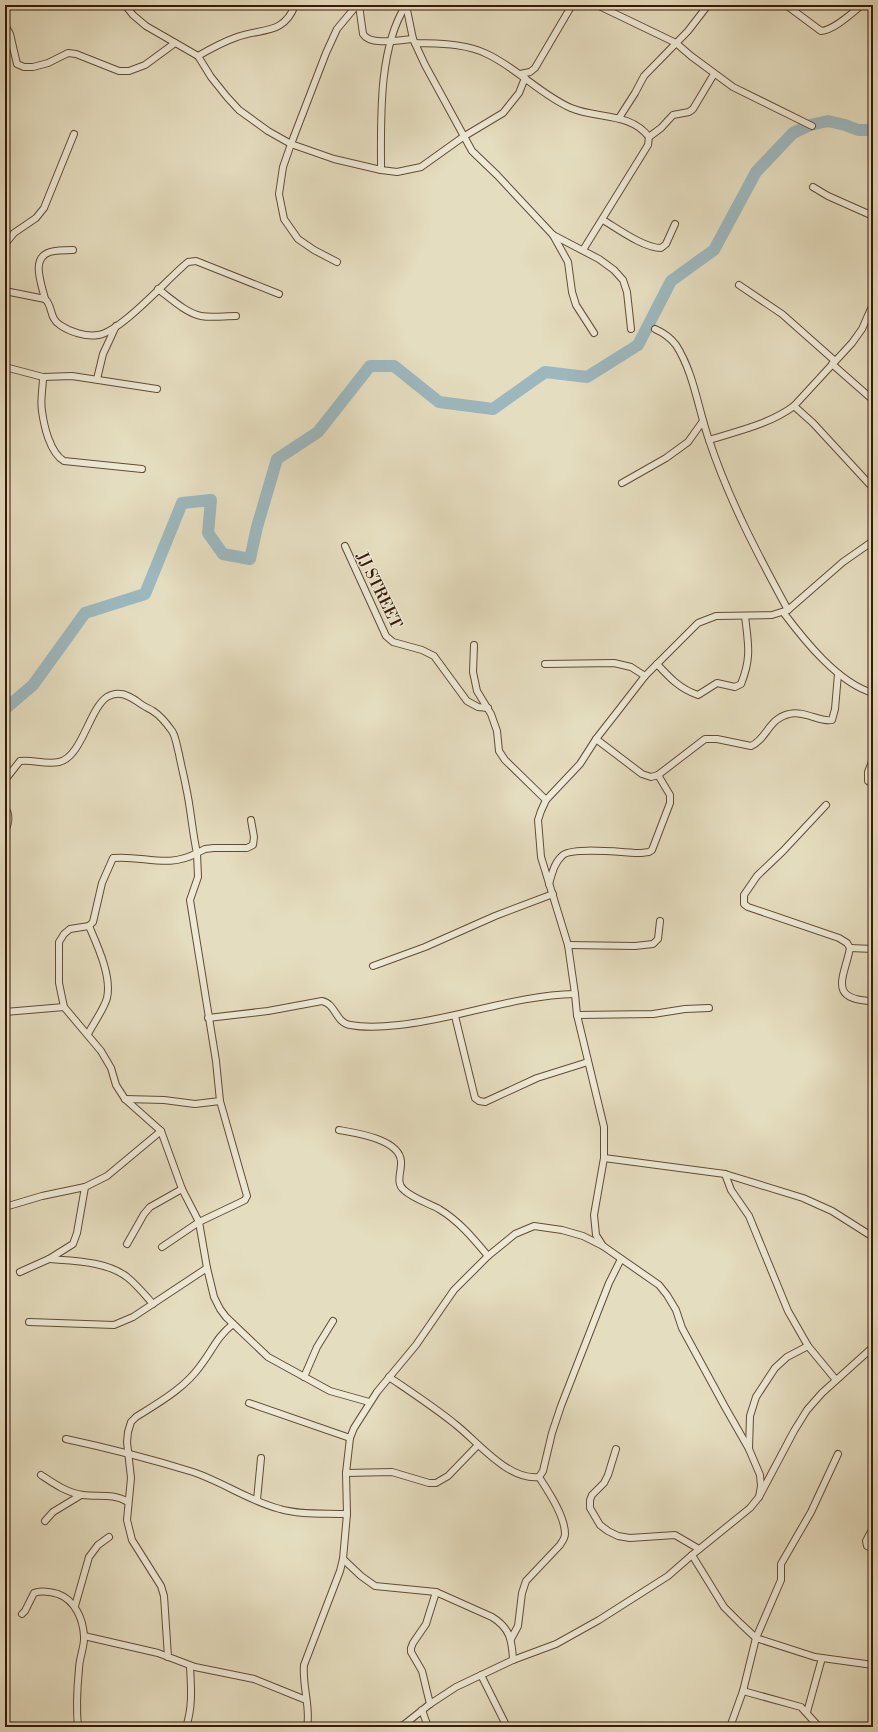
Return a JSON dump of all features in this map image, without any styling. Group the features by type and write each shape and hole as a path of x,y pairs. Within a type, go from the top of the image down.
{"street":[{"path":"125,5 133,16 146,26 198,56 211,77 240,110 268,131 291,144 334,159 381,170 397,172 420,167 463,137 503,113 519,93 523,76 535,68 572,5"},
{"path":"198,56 238,37 277,28 286,21 295,5"},
{"path":"358,5 363,34 365,38 369,40 414,41 472,48 501,61 567,106 576,110 619,118 636,124 649,137"},
{"path":"337,262 314,250 298,239 284,219 279,194 283,168 291,144 336,29 358,5"},
{"path":"381,170 382,98 390,41 395,24 406,5 414,41 463,137 472,151 553,234 568,262 572,292 576,305 594,333"},
{"path":"597,5 676,43 714,74 733,87 812,126"},
{"path":"619,118 644,76 688,31 708,5"},
{"path":"786,5 821,31 826,30 843,20 862,5"},
{"path":"5,25 10,34 17,64 24,67 48,63 68,53 76,54 119,71 129,71 145,65 175,42"},
{"path":"583,250 603,220 648,145 649,137 661,128 673,115 689,112 693,109 714,74"},
{"path":"5,244 14,233 36,218 44,208 74,134"},
{"path":"813,187 873,216"},
{"path":"603,220 636,239 656,248 662,248 666,244 675,224"},
{"path":"553,234 583,250 614,270 623,280 628,292 631,329"},
{"path":"72,250 51,251 44,255 39,261 39,275 45,299 48,302 52,317 60,325 76,332 89,335 99,335 116,326 188,262 196,261 279,294"},
{"path":"739,285 782,314 873,400"},
{"path":"158,289 185,309 199,316 236,316"},
{"path":"5,291 45,299"},
{"path":"709,440 766,422 785,413 794,406 856,338 862,329 873,304"},
{"path":"98,379 103,354 116,326"},
{"path":"655,329 669,335 677,346 690,377 709,440 730,496 785,611 805,642 838,674 862,690 873,693"},
{"path":"5,367 43,377 72,376 157,389"},
{"path":"43,377 42,410 52,447 58,458 64,461 142,469"},
{"path":"794,406 813,422 873,488"},
{"path":"622,483 666,458 688,442 703,421"},
{"path":"603,1246 596,1234 594,1225 598,1189 604,1158 604,1126 577,1015 568,945 541,857 538,820 546,800 580,764 596,739 645,676 698,623 716,616 772,615 785,611 843,562 873,541"},
{"name":"JJ STREET","path":"345,546 386,636 393,642 422,650 434,656 467,701 478,707 488,708"},
{"path":"657,664 671,680 685,690 698,695 717,684 735,687 741,684 747,669 749,649 744,616"},
{"path":"474,645 473,672 477,691 491,714 497,731 499,751 520,776 546,800"},
{"path":"545,664 614,663 631,667 645,676"},
{"path":"596,739 642,774 651,777 658,775 705,739 717,739 751,746 760,739 768,727 780,717 790,714 809,715 825,720 832,720 835,709 838,674"},
{"path":"5,780 20,761 25,760 42,763 60,762 68,759 102,703 107,698 115,694 122,694 131,697 143,706 154,711 174,733 186,787 197,853 198,877 190,900 216,1061 220,1101 247,1196 245,1200 199,1222 162,1247"},
{"path":"873,759 867,777 868,781 873,784"},
{"path":"549,884 556,864 562,855 568,852 579,850 641,853 652,850 670,803 670,795 658,775"},
{"path":"826,805 783,851 757,876 744,895 743,900 744,904 748,907 839,938 847,943 850,948 841,984 844,991 851,996 864,1000 873,1000"},
{"path":"5,807 8,812 8,824 5,831"},
{"path":"250,820 254,837 253,846 247,848 205,849 179,861 164,862 123,857 113,858 102,884 93,922 89,926 70,929 64,934 59,942 59,983 64,1007 101,1051 111,1068 116,1085 125,1099 161,1131 182,1188 199,1222 207,1268 217,1303 223,1313 268,1357 330,1390 369,1402"},
{"path":"373,966 425,947 495,916 553,894"},
{"path":"568,945 635,946 653,944 658,939 660,921"},
{"path":"88,1034 106,998 107,985 101,955 89,926"},
{"path":"850,948 873,949"},
{"path":"208,1018 268,1011 322,1001 328,1002 332,1006 340,1021 362,1026 376,1027 415,1024 550,994 575,994"},
{"path":"5,1012 64,1007"},
{"path":"577,1015 653,1014 684,1009 709,1008"},
{"path":"455,1016 475,1098 479,1101 484,1102 537,1078 588,1062"},
{"path":"125,1099 164,1100 195,1104 220,1101"},
{"path":"339,1130 369,1136 382,1141 393,1148 402,1161 401,1187 412,1196 454,1219 464,1228 488,1256"},
{"path":"5,1207 42,1196 85,1187 107,1176 161,1131"},
{"path":"604,1158 725,1174 803,1198 832,1211 873,1237"},
{"path":"725,1174 731,1190 749,1216 788,1311 808,1346 836,1380"},
{"path":"20,1272 73,1244 77,1233 85,1187"},
{"path":"127,1244 144,1214 150,1207 182,1188"},
{"path":"307,1727 308,1719 303,1678 304,1665 340,1572 343,1559 346,1514 346,1472 350,1438 354,1428 369,1402 416,1345 454,1290 488,1256 515,1234 534,1226 562,1230 583,1236 603,1246 658,1285 667,1295 676,1310 682,1328 749,1449 760,1475 761,1486 759,1497"},
{"path":"49,1258 91,1264 116,1271 132,1281 153,1304"},
{"path":"539,1477 543,1471 561,1406 609,1283 621,1258"},
{"path":"29,1322 114,1325 133,1317 207,1268"},
{"path":"304,1377 317,1347 333,1320"},
{"path":"168,1657 164,1596 161,1586 132,1540 127,1520 131,1478 127,1442 131,1422 136,1417 182,1388 201,1366 218,1338 233,1324"},
{"path":"749,1449 750,1416 756,1397 775,1368 787,1357 808,1346"},
{"path":"401,1727 430,1704 456,1687 513,1660 556,1644 599,1620 668,1576 750,1508 759,1497 794,1431 807,1410 836,1380 873,1347"},
{"path":"389,1377 455,1424 488,1455 504,1466 523,1475 539,1477 551,1494 565,1533 564,1539 523,1587 518,1626 511,1639"},
{"path":"249,1403 350,1438"},
{"path":"66,1439 107,1448 208,1477 256,1500 281,1509 346,1514"},
{"path":"346,1472 392,1472 429,1483 436,1483 448,1476 478,1445"},
{"path":"616,1449 608,1476 604,1483 592,1495 590,1500 590,1508 600,1525 618,1536 630,1538 675,1535 699,1549"},
{"path":"730,1727 743,1691 756,1638 781,1580 781,1564 811,1512 838,1454"},
{"path":"256,1500 262,1458"},
{"path":"40,1475 64,1489 81,1495 110,1495 122,1498 128,1502"},
{"path":"45,1522 53,1512 81,1495"},
{"path":"873,1528 866,1541 867,1546 873,1549"},
{"path":"75,1606 89,1557 98,1545 110,1537"},
{"path":"692,1555 724,1607 756,1638 822,1658 872,1663"},
{"path":"343,1559 361,1576 375,1586 436,1592 500,1622 511,1639 513,1660"},
{"path":"22,1614 25,1612 34,1593 38,1591 55,1593 65,1597 75,1606 84,1636 78,1677 76,1710 78,1727"},
{"path":"430,1704 422,1671 411,1652 411,1648 427,1620 436,1592"},
{"path":"84,1636 158,1653 190,1666 254,1680 306,1700"},
{"path":"807,1712 822,1658"},
{"path":"186,1727 189,1718 191,1691 190,1666"},
{"path":"482,1674 507,1727"},
{"path":"743,1691 801,1707 820,1727"},
{"path":"422,1710 428,1727"}],"waterway":[{"path":"5,709 33,685 85,613 145,594 182,503 211,500 208,533 223,554 250,559 257,527 277,459 318,432 370,366 394,366 439,402 493,409 545,372 587,377 638,345 671,281 714,250 756,172 793,133 810,125 828,121 858,130 871,130 873,126"}]}
